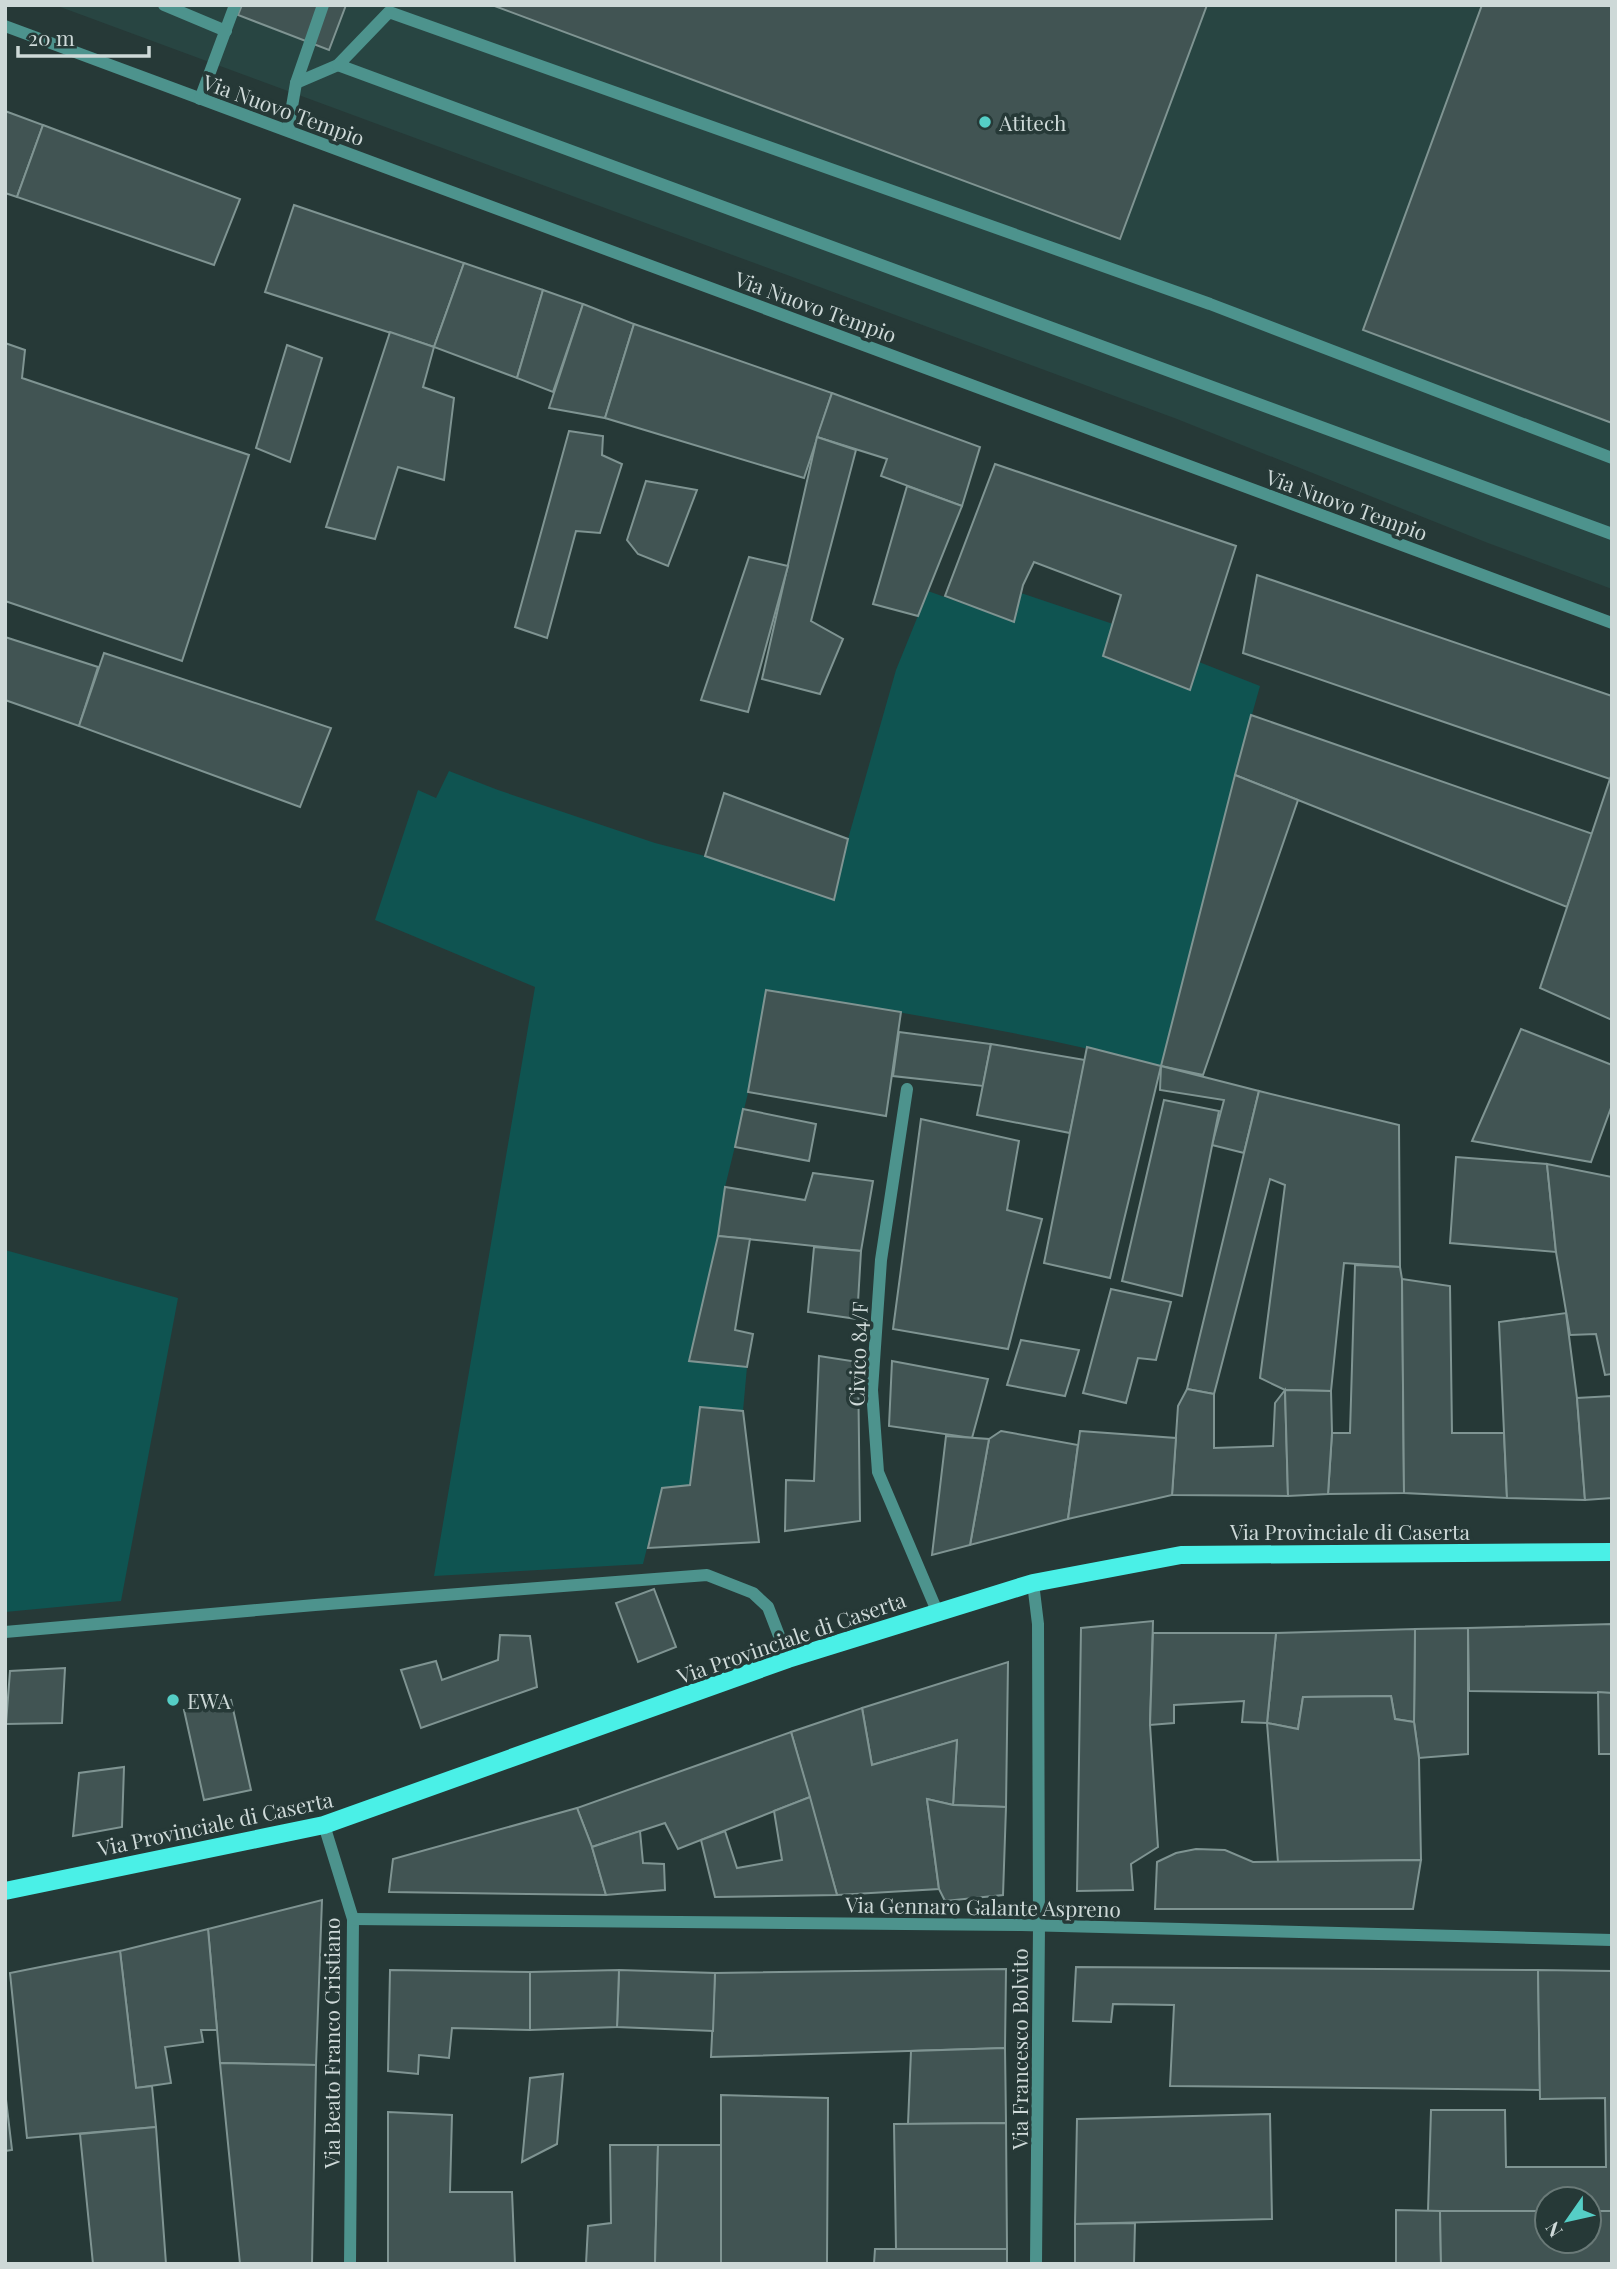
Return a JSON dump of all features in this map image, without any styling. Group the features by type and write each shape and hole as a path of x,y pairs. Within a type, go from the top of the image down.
{"main road":[{"name":"Via Provinciale di Caserta","path":"5,1891 324,1825 788,1659 1033,1583 1181,1555 1612,1552"}],"street":[{"path":"164,5 226,31"},
{"path":"201,99 234,5"},
{"path":"288,130 296,83 323,5"},
{"path":"296,83 338,65 388,12 1210,304 1612,458"},
{"name":"Via Nuovo Tempio","path":"5,26 1612,623"},
{"path":"338,65 1612,534"},
{"name":"Civico 84/F","path":"907,1089 881,1261 872,1390 878,1472 937,1611"},
{"path":"5,1632 707,1575 753,1593 768,1607 788,1659"},
{"name":"Via Francesco Bolvito","path":"1033,1583 1038,1624 1036,2264"},
{"name":"Via Beato Franco Cristiano","path":"324,1825 353,1919 350,2264"},
{"name":"Via Gennaro Galante Aspreno","path":"353,1919 1039,1925 1612,1940"}],"shaded area":[{"path":"55,5 1612,5 1612,589 1488,543 1177,419"},
{"path":"928,591 1014,622 1021,593 1113,624 1103,656 1189,690 1199,662 1260,686 1161,1066 1014,1033 766,990 749,1089 725,1187 718,1236 689,1361 747,1367 743,1411 700,1407 690,1485 662,1488 643,1564 434,1576 535,987 375,920 418,790 436,798 449,771 655,843 705,856 834,900 848,839 896,670"},
{"path":"5,1250 178,1298 121,1601 5,1612"}],"building":[{"path":"242,5 346,5 329,50 238,15"},
{"name":"Atitech","path":"492,5 1207,5 1120,239"},
{"path":"1482,5 1612,5 1612,423 1363,330"},
{"path":"5,111 43,125 17,197 5,193"},
{"path":"43,125 240,199 214,265 17,197"},
{"path":"294,205 464,263 434,347 265,292"},
{"path":"464,263 543,290 517,378 434,347"},
{"path":"543,290 583,304 553,392 517,378"},
{"path":"583,304 634,324 605,418 549,408"},
{"path":"634,324 832,393 804,478 605,418"},
{"path":"390,332 434,347 423,387 454,398 444,480 398,467 375,539 326,527"},
{"path":"5,343 25,350 22,378 249,455 182,661 5,601"},
{"path":"287,345 322,358 290,462 256,448"},
{"path":"832,393 980,447 962,506 881,476 887,459 817,437"},
{"path":"569,431 603,436 602,455 622,464 600,533 576,531 547,638 515,627"},
{"path":"817,437 856,450 811,621 843,639 820,694 762,679"},
{"path":"995,464 1236,546 1190,690 1103,656 1121,595 1034,562 1023,585 1014,622 945,596"},
{"path":"646,481 697,490 668,566 638,554 627,540"},
{"path":"907,486 962,506 918,616 873,604"},
{"path":"749,557 788,566 748,712 701,700"},
{"path":"1257,575 1612,696 1610,779 1243,653"},
{"path":"5,637 98,667 79,726 5,700"},
{"path":"104,653 331,728 300,807 79,726"},
{"path":"1251,715 1593,834 1567,907 1235,775"},
{"path":"1235,775 1298,800 1203,1075 1161,1066"},
{"path":"1610,779 1612,780 1612,1020 1540,988"},
{"path":"724,793 848,839 834,900 705,856"},
{"path":"766,990 901,1012 886,1116 748,1092"},
{"path":"1521,1029 1612,1065 1612,1105 1591,1162 1472,1141"},
{"path":"899,1032 991,1044 983,1086 893,1076"},
{"path":"991,1044 1085,1060 1070,1133 977,1115"},
{"path":"1087,1047 1161,1066 1110,1278 1044,1263"},
{"path":"1161,1066 1259,1091 1244,1153 1212,1145 1224,1100 1160,1090"},
{"path":"1259,1091 1399,1125 1400,1267 1344,1263 1331,1391 1285,1390 1260,1378 1285,1185 1270,1179 1214,1394 1187,1389"},
{"path":"1164,1100 1219,1111 1182,1296 1122,1281"},
{"path":"743,1109 816,1124 809,1161 735,1147"},
{"path":"921,1119 1019,1141 1007,1210 1042,1219 1008,1349 893,1329"},
{"path":"1456,1157 1547,1164 1556,1252 1450,1243"},
{"path":"1547,1164 1612,1177 1612,1374 1605,1375 1596,1334 1570,1335 1556,1252"},
{"path":"813,1173 873,1181 861,1251 718,1236 725,1187 805,1200"},
{"path":"718,1236 750,1239 735,1330 753,1334 747,1367 689,1361"},
{"path":"814,1247 861,1251 857,1319 808,1312"},
{"path":"1355,1265 1400,1267 1404,1493 1328,1494 1332,1433 1350,1433"},
{"path":"1402,1279 1450,1286 1452,1433 1504,1433 1507,1498 1404,1493"},
{"path":"1111,1289 1171,1302 1156,1360 1138,1358 1126,1403 1083,1393"},
{"path":"1566,1313 1577,1398 1585,1500 1507,1498 1499,1322"},
{"path":"1021,1340 1079,1350 1065,1396 1007,1385"},
{"path":"819,1356 858,1362 860,1521 785,1531 786,1480 814,1481"},
{"path":"892,1361 988,1379 972,1438 889,1426"},
{"path":"1187,1389 1214,1394 1214,1448 1273,1446 1275,1403 1285,1390 1288,1496 1172,1495 1178,1406"},
{"path":"1285,1390 1331,1391 1332,1433 1328,1494 1288,1496"},
{"path":"1612,1396 1612,1498 1585,1500 1577,1398"},
{"path":"700,1407 743,1411 759,1542 648,1548 662,1488 690,1485"},
{"path":"1001,1431 1078,1445 1068,1519 970,1545 989,1439"},
{"path":"1080,1431 1176,1438 1172,1495 1068,1519"},
{"path":"946,1436 989,1439 970,1545 932,1555"},
{"path":"654,1589 676,1647 638,1662 616,1603"},
{"path":"1153,1621 1150,1725 1158,1847 1131,1864 1133,1890 1077,1891 1081,1628"},
{"path":"1612,1624 1612,1693 1469,1691 1468,1628"},
{"path":"1468,1628 1468,1754 1419,1758 1414,1722 1415,1629"},
{"path":"1415,1629 1414,1722 1395,1719 1391,1696 1303,1697 1298,1729 1267,1723 1276,1633"},
{"path":"1153,1633 1276,1633 1267,1723 1242,1722 1244,1701 1174,1705 1174,1723 1150,1725"},
{"path":"500,1635 530,1636 537,1687 421,1728 401,1670 436,1661 442,1680 498,1660"},
{"path":"1008,1662 1006,1807 953,1805 957,1740 872,1765 862,1708"},
{"path":"65,1668 62,1723 6,1724 10,1671"},
{"path":"1598,1692 1612,1693 1612,1754 1599,1754"},
{"path":"1391,1696 1395,1719 1414,1722 1419,1758 1421,1860 1278,1862 1267,1723 1298,1729 1303,1697"},
{"path":"231,1700 251,1790 204,1800 184,1710"},
{"path":"862,1708 872,1765 957,1740 953,1805 927,1799 939,1889 837,1895 791,1732"},
{"path":"791,1732 810,1797 678,1849 665,1823 592,1847 577,1808"},
{"path":"124,1767 122,1827 73,1836 79,1773"},
{"path":"810,1797 837,1895 715,1897 701,1840 725,1831 737,1868 782,1860 774,1811"},
{"path":"927,1799 953,1805 1006,1807 1003,1895 945,1901 939,1889"},
{"path":"577,1808 606,1895 389,1892 393,1859"},
{"path":"640,1831 643,1863 664,1864 665,1890 606,1895 592,1847"},
{"path":"1196,1849 1225,1850 1253,1862 1421,1860 1413,1909 1155,1909 1157,1862 1176,1853"},
{"path":"322,1900 316,2065 220,2063 208,1929"},
{"path":"208,1929 217,2030 201,2030 203,2042 165,2047 171,2083 136,2088 120,1951"},
{"path":"120,1951 136,2088 152,2086 156,2127 27,2138 10,1973"},
{"path":"1076,1967 1538,1970 1540,2090 1170,2086 1174,2005 1113,2004 1111,2022 1073,2021"},
{"path":"1006,1969 1005,2048 711,2057 715,1973"},
{"path":"390,1970 530,1972 530,2030 452,2028 449,2058 419,2055 418,2074 388,2071"},
{"path":"619,1970 715,1973 713,2031 617,2027"},
{"path":"619,1970 617,2027 530,2030 530,1972"},
{"path":"1538,1970 1612,1971 1612,2211 1603,2211 1603,2185 1533,2185 1533,2211 1428,2211 1431,2110 1505,2110 1506,2167 1606,2167 1605,2098 1540,2099"},
{"path":"1005,2048 1006,2123 908,2124 911,2051"},
{"path":"220,2063 316,2065 312,2264 240,2264"},
{"path":"563,2074 557,2144 522,2162 530,2078"},
{"path":"5,2091 12,2150 5,2151"},
{"path":"721,2095 828,2098 827,2264 721,2264"},
{"path":"388,2112 452,2115 450,2192 512,2192 515,2264 388,2264"},
{"path":"1270,2114 1272,2219 1075,2224 1077,2119"},
{"path":"1006,2123 1007,2249 896,2249 894,2124"},
{"path":"156,2127 166,2264 93,2264 80,2134"},
{"path":"610,2145 658,2145 655,2264 586,2264 588,2226 611,2223"},
{"path":"658,2145 721,2145 721,2264 655,2264"},
{"path":"1396,2210 1440,2211 1441,2264 1396,2264"},
{"path":"1440,2211 1533,2211 1533,2255 1603,2255 1603,2211 1612,2211 1612,2264 1441,2264"},
{"path":"1135,2223 1134,2264 1075,2264 1075,2224"},
{"path":"875,2249 1007,2249 1007,2264 874,2264"}],"place":[{"name":"Atitech","path":"985,122"},
{"name":"EWA","path":"173,1700"}]}
